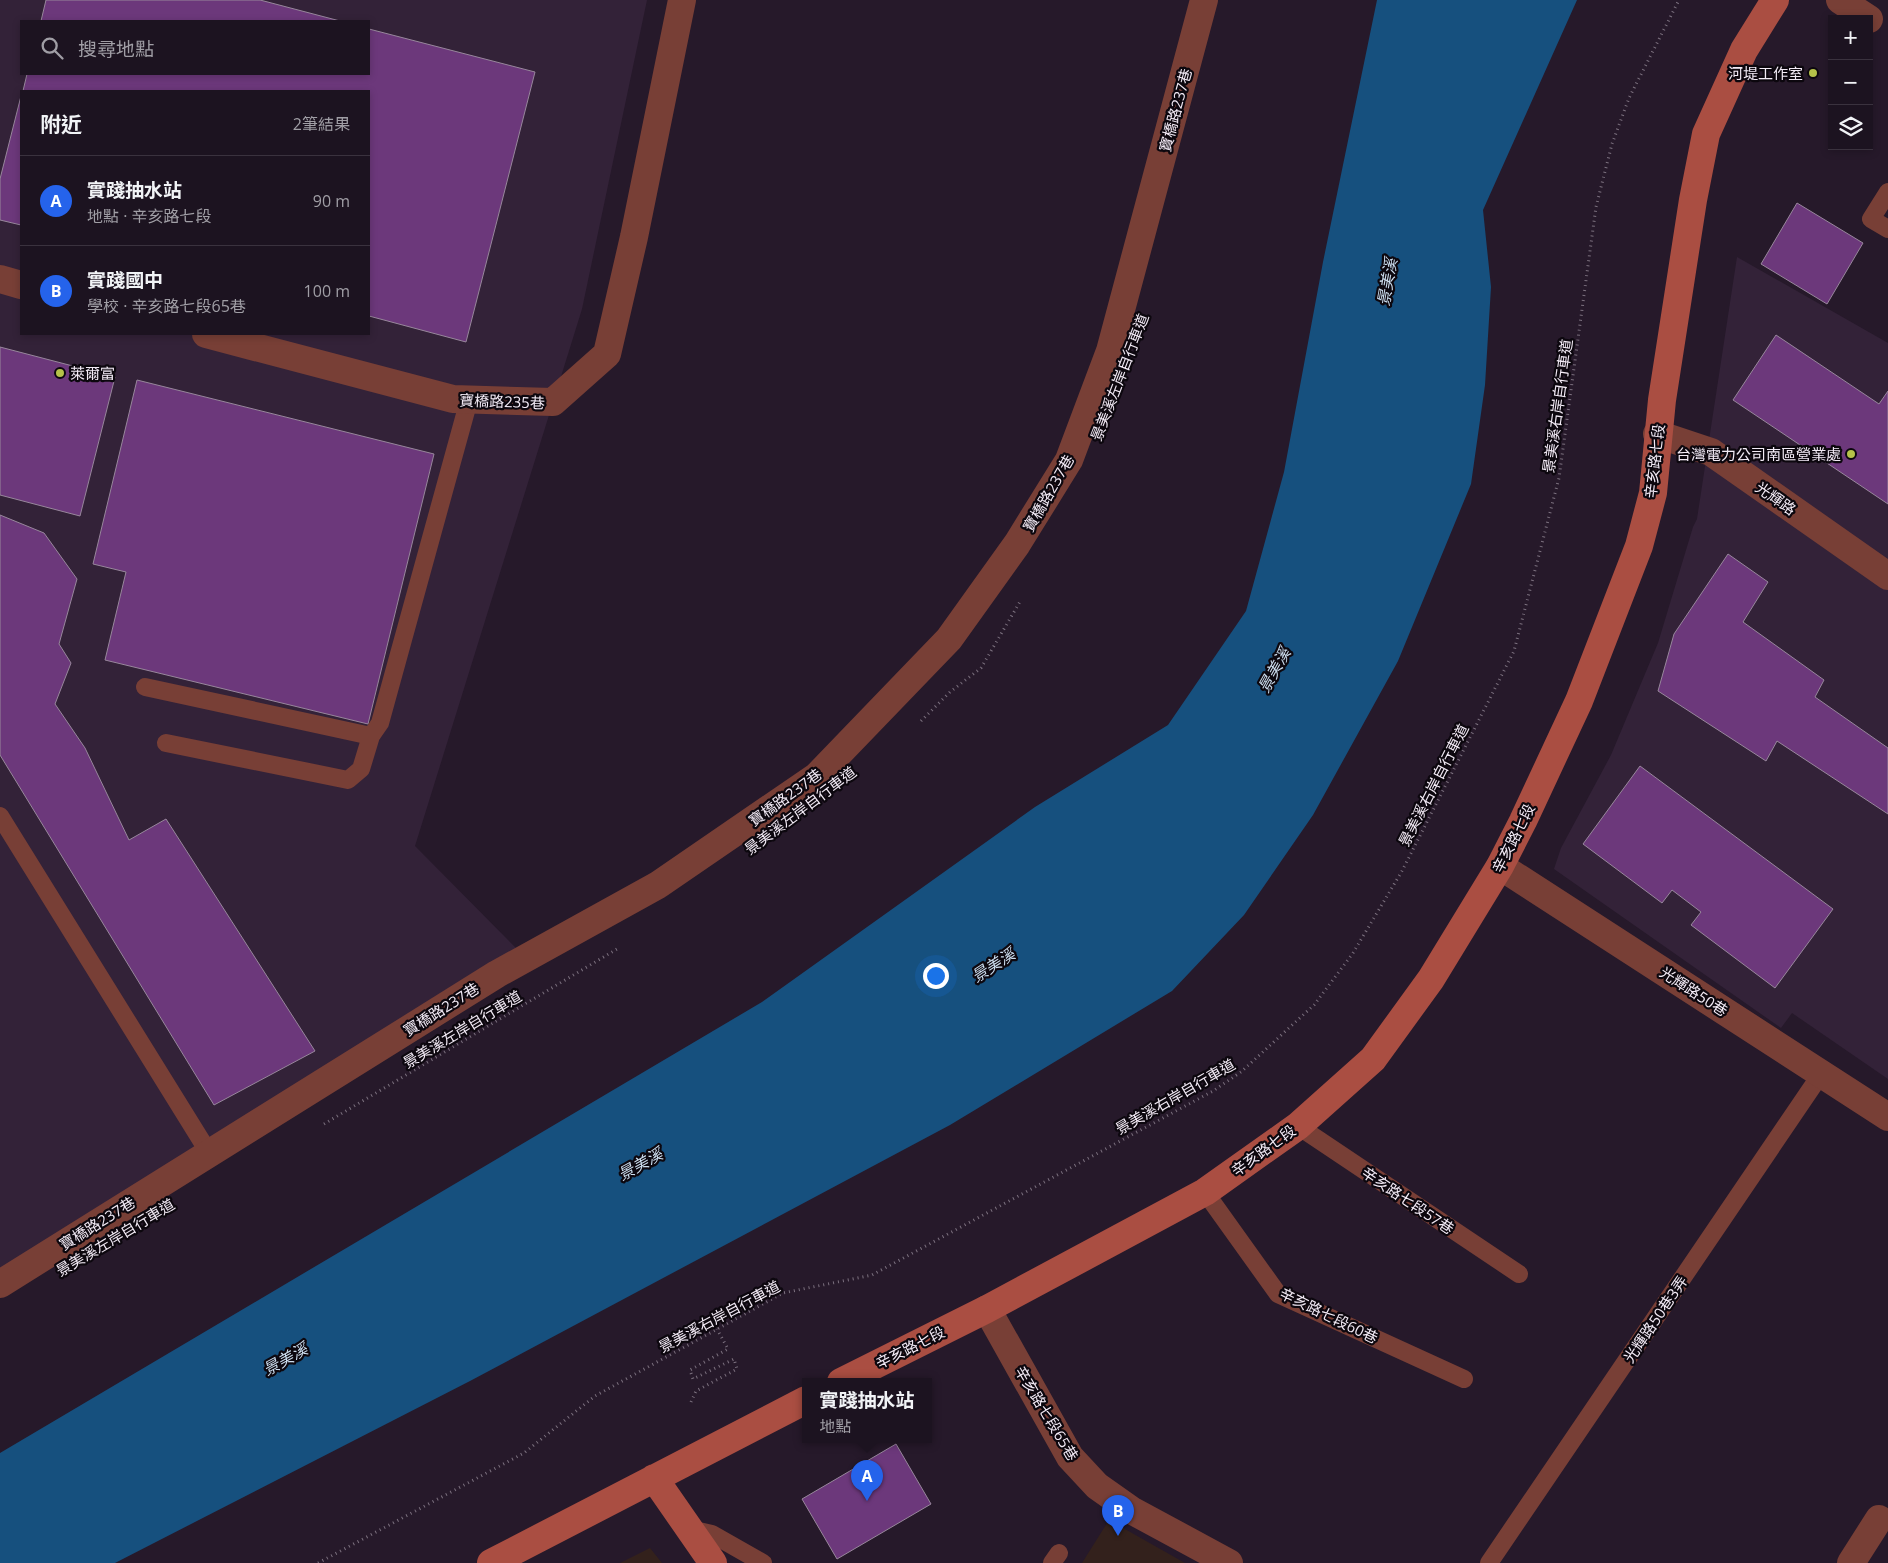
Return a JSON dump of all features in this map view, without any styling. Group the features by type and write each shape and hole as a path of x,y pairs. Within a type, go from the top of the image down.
{"main road":[{"name":"辛亥路七段","path":"849,1378 987,1309 1204,1192 1298,1126 1373,1059 1431,980 1500,866 1579,701 1639,546 1653,493 1657,434 1693,200 1706,134 1744,50 1775,0"},
{"path":"491,1563 802,1402"},
{"path":"654,1478 713,1563"}],"street":[{"name":"寶橋路235巷","path":"210,335 453,399 553,402 608,354 682,0"},
{"name":"寶橋路237巷","path":"0,1284 497,974 658,885 817,776 949,639 1017,544 1069,460 1110,351 1204,0"},
{"path":"1840,0 1863,15"},
{"path":"1873,22 1888,32"},
{"path":"0,279 20,285"},
{"name":"光輝路","path":"1657,434 1711,452 1888,576"},
{"name":"光輝路50巷","path":"1500,866 1539,889 1888,1116"},
{"name":"辛亥路七段65巷","path":"987,1309 1070,1456 1097,1486 1131,1510 1229,1563"},
{"path":"1851,1563 1885,1517"}],"lane":[{"path":"1888,192 1871,219 1888,229"},
{"path":"166,743 348,780 361,769 371,736 380,722 469,400"},
{"path":"145,687 371,736"},
{"path":"0,816 209,1153"},
{"name":"光輝路50巷3弄","path":"1489,1563 1821,1074"},
{"name":"辛亥路七段57巷","path":"1298,1126 1519,1274"},
{"name":"辛亥路七段60巷","path":"1204,1192 1278,1294 1464,1379"},
{"path":"690,1529 712,1534 763,1563"}],"path":[{"name":"景美溪右岸自行車道","path":"318,1563 524,1453 595,1396 783,1293 872,1275 1212,1091 1240,1072 1314,1005 1353,953 1402,871 1514,651 1559,478 1596,207 1612,144 1629,98 1679,0"},
{"path":"916,726 950,692 980,668 1026,593"},
{"name":"景美溪左岸自行車道","path":"317,1129 617,949"},
{"path":"691,1402 696,1391 737,1370 734,1359 693,1379 690,1370 728,1349 717,1329"}],"shaded area":[{"path":"0,0 647,0 582,309 415,846 518,950 0,1281"},
{"name":"台灣電力公司南區營業處","path":"1737,257 1888,343 1888,1079 1792,1013 1781,1028 1554,869 1561,848 1611,755 1658,643 1697,519"},
{"path":"1109,1520 1185,1563 1082,1563"},
{"path":"650,1548 662,1563 620,1563"}],"water":[{"name":"景美溪","path":"1377,0 1577,0 1483,210 1491,287 1485,385 1471,484 1398,661 1313,815 1244,915 1172,991 950,1125 470,1381 115,1563 0,1563 0,1453 762,1002 1035,807 1168,725 1246,611 1284,472 1323,262"}],"building":[{"path":"46,0 260,0 336,20 41,20"},
{"path":"370,29 535,72 466,342 370,316 370,90 23,90 27,75 370,75"},
{"path":"20,100 20,225 0,220 0,179"},
{"path":"1797,203 1863,243 1827,304 1761,264"},
{"name":"台灣電力公司南區營業處","path":"1776,335 1879,404 1888,391 1888,504 1733,400"},
{"path":"0,347 115,377 80,516 0,495"},
{"path":"137,380 434,454 368,724 105,660 126,572 93,564"},
{"path":"0,515 44,533 77,579 59,644 71,663 55,704 85,748 129,840 166,819 315,1051 214,1105 0,755"},
{"path":"1728,554 1768,582 1743,622 1824,680 1815,697 1888,748 1888,814 1777,741 1766,761 1658,691 1674,634"},
{"path":"1640,766 1833,909 1775,988 1691,925 1701,912 1672,890 1662,903 1583,844"},
{"path":"896,1444 931,1504 837,1559 802,1499"}],"place":[{"name":"河堤工作室","path":"1813,73"},
{"name":"萊爾富","path":"60,373"},
{"name":"台灣電力公司南區營業處","path":"1851,454"},
{"name":"實踐抽水站","path":"867,1501"},
{"name":"實踐國中","path":"1118,1536"}]}
